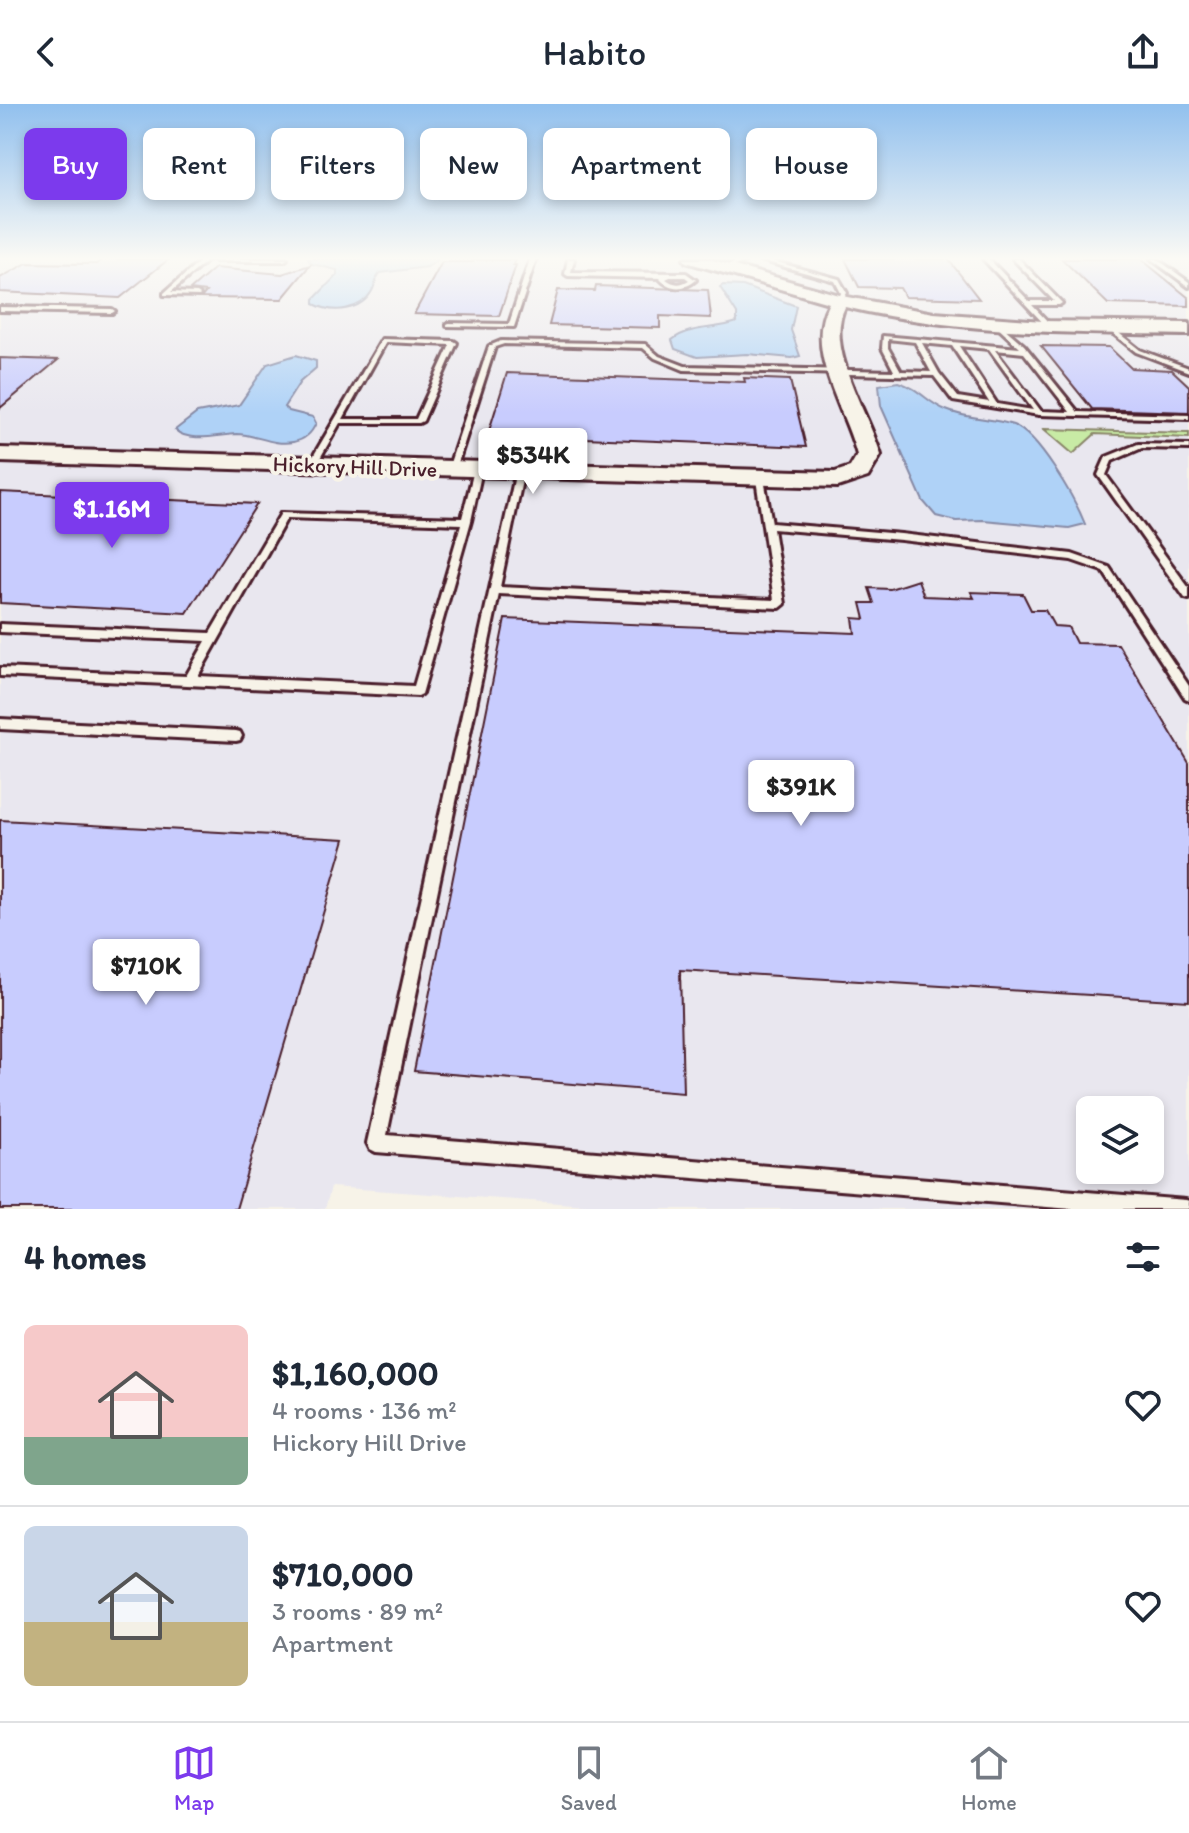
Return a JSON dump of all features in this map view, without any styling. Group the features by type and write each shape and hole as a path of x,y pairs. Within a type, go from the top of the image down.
{"street":[{"name":"Hickory Hill Drive","path":"0,455 838,480 859,472 866,464 867,445 827,331 831,311"},
{"path":"890,311 996,323 1189,329"}],"lane":[{"path":"88,311 112,311"},
{"path":"449,325 512,326 517,311"},
{"path":"1035,311 1049,326"},
{"path":"996,323 1026,351 1076,414"},
{"path":"1108,327 1138,351 1189,370"},
{"path":"899,373 885,348 885,337 1026,351"},
{"path":"312,465 337,421 384,340 454,343 419,421 337,421"},
{"path":"918,341 936,374 956,399 1039,413 1189,417"},
{"path":"452,469 492,346 503,342 645,346 657,357 684,368 936,374"},
{"path":"955,346 995,406"},
{"path":"992,350 1039,413"},
{"path":"1189,447 1141,446 1109,459 1102,475 1189,595"},
{"path":"0,672 418,691 478,470"},
{"path":"520,471 376,1143 1186,1209"},
{"path":"495,590 780,604 760,479"},
{"path":"190,680 284,515 466,521"},
{"path":"768,526 901,537 1072,557 1106,569 1189,695"},
{"path":"0,628 213,637"},
{"path":"0,724 236,736"}],"shaded area":[{"path":"0,311 1189,311 1189,1209 643,1209 331,1187 325,1209 0,1209"}],"green space":[{"path":"1044,429 1189,433 1189,438 1095,434 1073,454"}],"water":[{"path":"735,311 795,311 791,330 800,356 747,354 697,357 675,349 672,340 679,335 737,322"},
{"path":"296,355 316,361 316,368 300,382 284,407 313,417 316,423 304,438 278,442 236,434 196,437 175,430 197,413 239,405 267,364"},
{"path":"898,382 946,410 1013,425 1023,431 1055,468 1085,524 1069,528 983,520 956,521 936,516 923,501 881,406 879,385"}],"building":[{"path":"416,311 501,311 499,316 414,314"},
{"path":"553,311 710,311 711,318 660,316 660,328 549,325"},
{"path":"1041,346 1109,347 1131,368 1172,370 1189,386 1189,412 1092,409"},
{"path":"0,358 58,360 0,408"},
{"path":"507,373 745,382 744,378 790,380 806,447 488,434"},
{"path":"0,492 257,504 187,613 0,603"},
{"path":"918,580 924,596 974,598 971,592 1023,594 1031,610 1045,610 1054,626 1068,627 1076,643 1118,644 1189,763 1189,1001 680,970 683,1093 414,1071 505,619 855,633 853,618 865,619 861,603 874,603 869,588 890,589"},
{"path":"0,820 345,839 236,1209 0,1209"}]}
